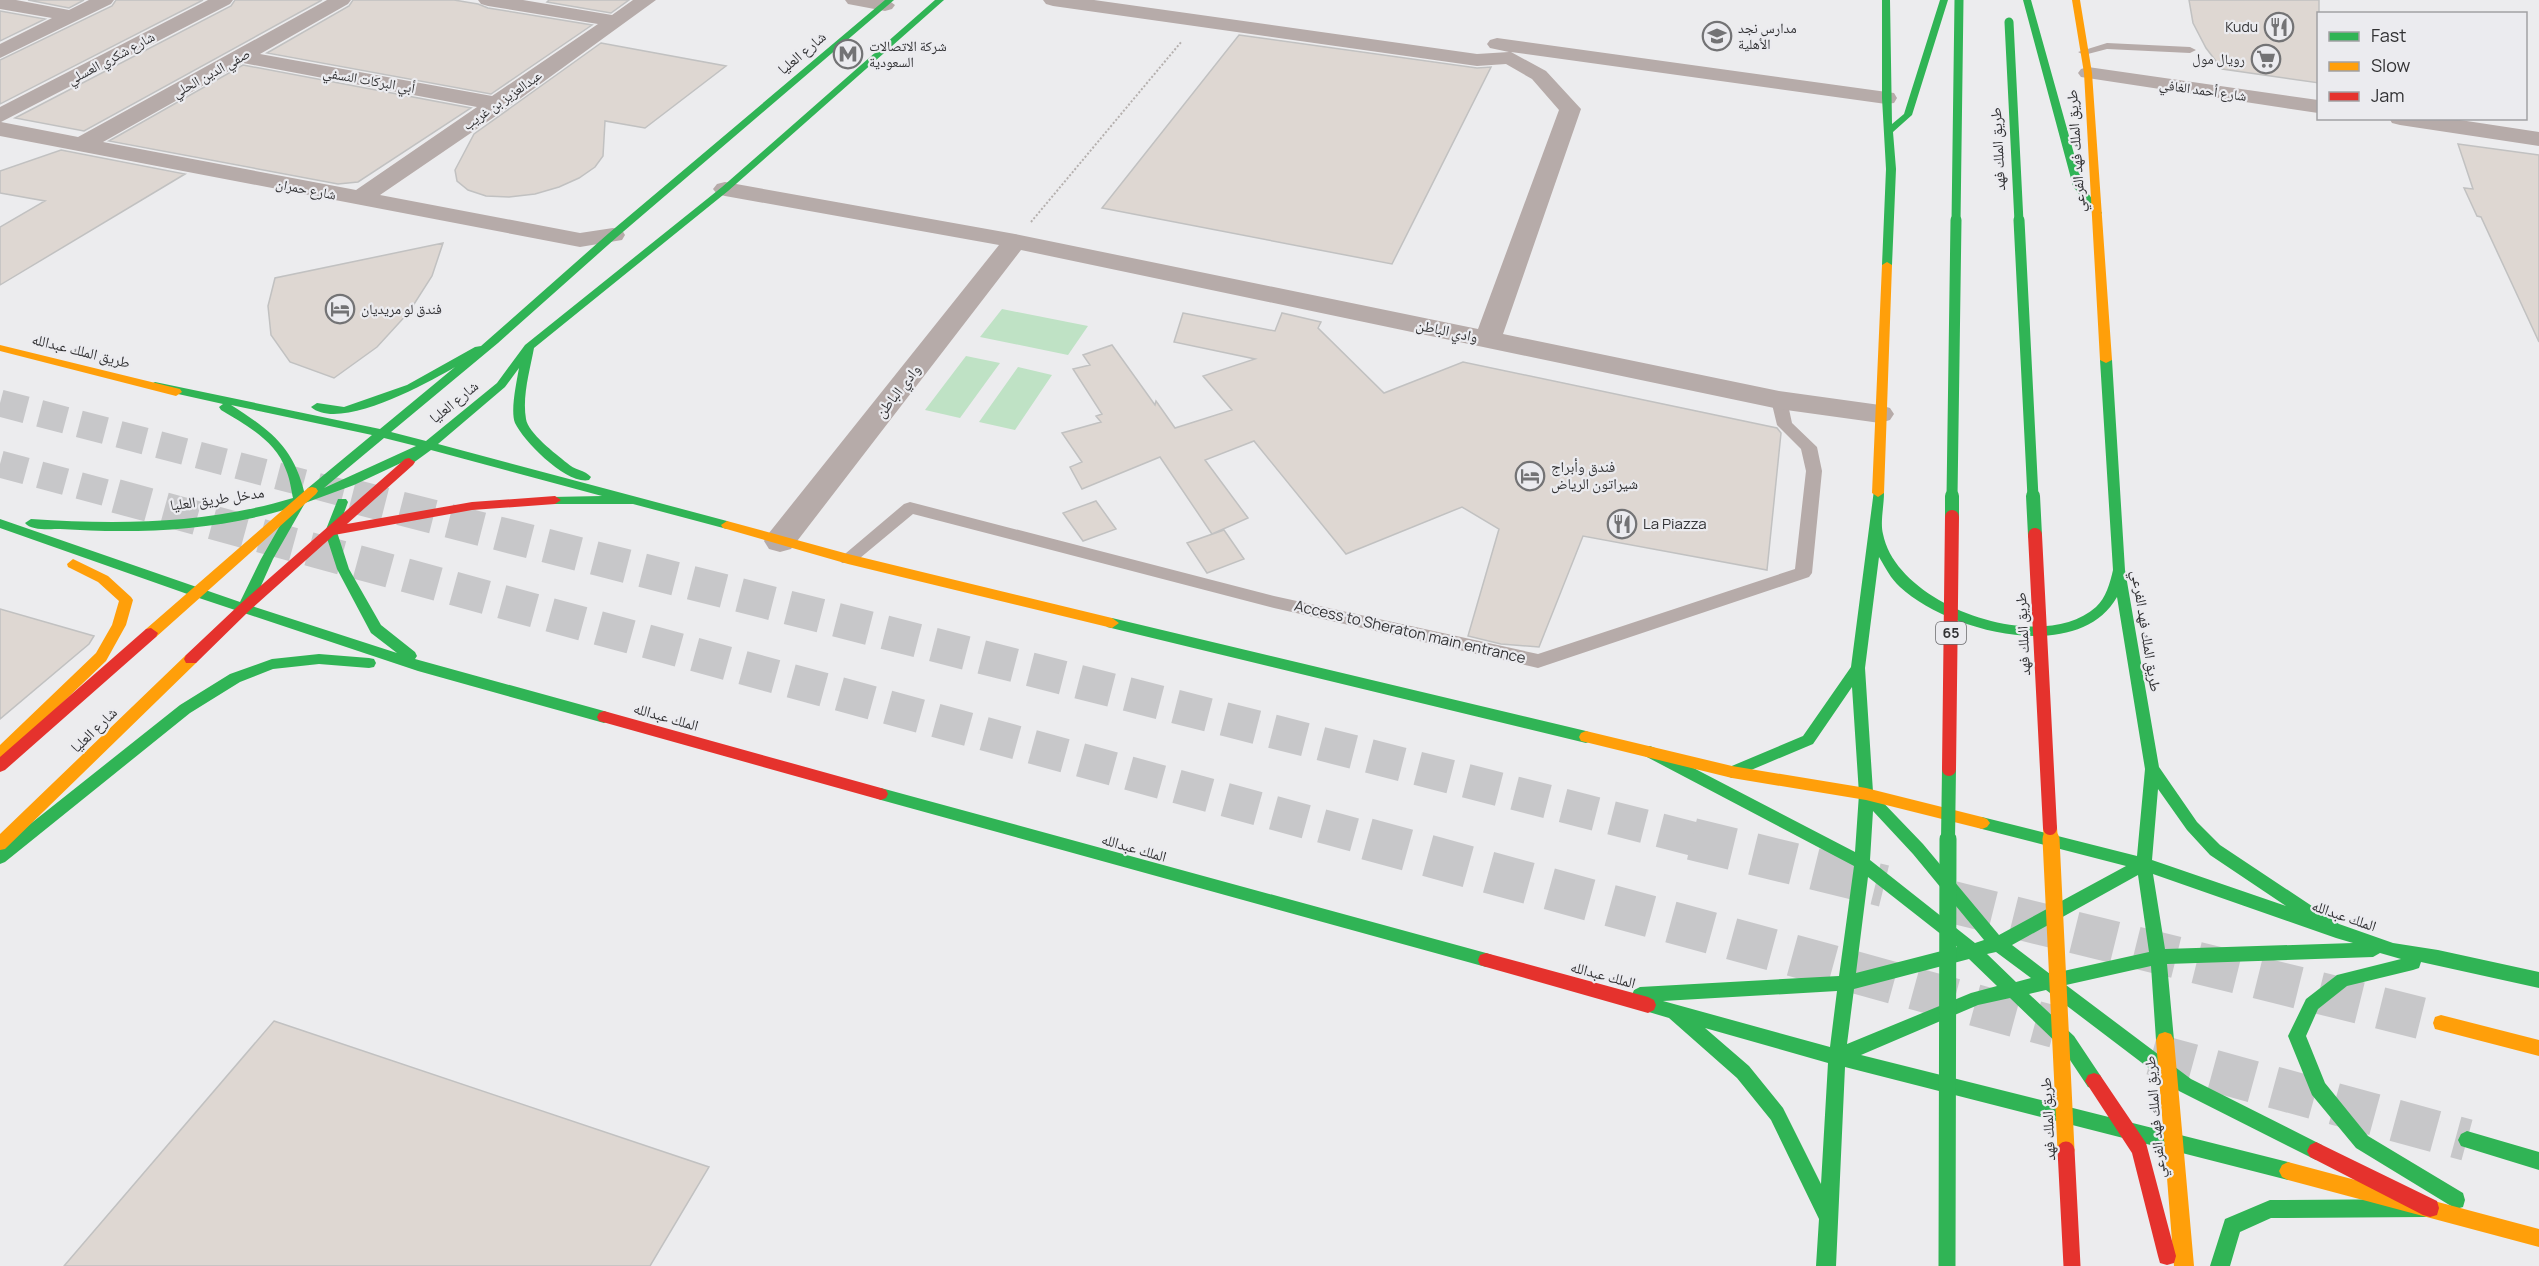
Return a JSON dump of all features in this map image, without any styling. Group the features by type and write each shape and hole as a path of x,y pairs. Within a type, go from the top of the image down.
{"main road":[{"name":"شارع العليا","path":"0,844 244,609 427,446 501,386 529,347 725,189 940,0"},
{"path":"1826,1266 1838,1057 1862,863 1866,794 1858,668 1876,533 1891,169 1886,98 1886,0"},
{"path":"1888,132 1908,115 1944,0"},
{"name":"65","path":"1947,1266 1946,994 1959,0"},
{"path":"2027,0 2078,186 2097,213"},
{"name":"طريق الملك فهد الفرعي","path":"2076,0 2088,74 2119,570 2152,769 2144,864 2158,957 2184,1266"},
{"name":"شارع العليا","path":"0,766 300,501 494,341 613,235 888,2"},
{"name":"طريق الملك فهد","path":"2009,16 2072,1266"},
{"path":"155,386 345,411 411,388 494,341"},
{"path":"529,347 521,389 520,421 540,447 567,470 639,500"},
{"name":"طريق الملك عبدالله","path":"0,348 155,386"},
{"path":"155,386 381,433 639,500 848,559 1732,772 1866,794 1918,849 1998,944 2185,1085 2430,1208"},
{"path":"155,386 223,406 264,434 283,451 292,468 300,501 267,558 244,609"},
{"path":"381,433 341,503 331,532 343,569 376,629 423,667"},
{"name":"مدخل طريق العليا","path":"0,523 87,526 175,523 234,516 300,501 427,446"},
{"path":"198,593 267,558 331,532 448,508 513,500 639,500"},
{"path":"0,523 244,609 423,667"},
{"path":"0,523 104,579 126,600 119,625 101,657 0,754"},
{"path":"1876,533 1886,561 1906,584 1942,608 1966,619 2003,629 2038,632 2070,628 2094,617 2109,600 2119,570"},
{"path":"0,857 185,709 235,678 272,664 319,659 423,667"},
{"name":"الملك عبدالله","path":"423,667 1337,921 1623,996 1675,1014 2173,1140"},
{"path":"1732,772 1808,740 1858,668"},
{"path":"1650,752 1862,863 1972,951 2068,1042 2140,1149 2169,1266"},
{"path":"2152,769 2192,826 2215,850 2336,931"},
{"name":"الملك عبدالله","path":"1866,794 2144,864 2393,950 2438,957 2539,980"},
{"path":"1623,996 1848,983 1998,944 2144,864"},
{"path":"1838,1057 1977,998 2158,957 2393,950"},
{"path":"2438,957 2343,980 2312,1004 2297,1036 2318,1089 2362,1142 2419,1179 2503,1227"},
{"path":"1675,1014 1743,1072 1777,1114 1828,1217"},
{"path":"2441,1023 2539,1048"},
{"path":"2173,1140 2539,1238"},
{"path":"2467,1140 2539,1161"},
{"path":"2220,1266 2232,1226 2270,1209 2430,1208"}],"street":[{"path":"0,51 104,0"},
{"name":"شارع شكري العسلي","path":"0,116 223,0"},
{"name":"صفي الدين الحلي","path":"81,145 341,0"},
{"path":"488,0 615,21"},
{"name":"عبدالعزيز بن غريب","path":"358,198 498,104 646,0"},
{"path":"855,0 888,2"},
{"path":"1053,0 1477,60 1510,58 1574,93"},
{"path":"1171,0 1886,98"},
{"path":"0,3 72,16"},
{"path":"1488,339 1580,70 1563,63 1550,51"},
{"name":"أبي البركات النسفي","path":"240,56 498,104"},
{"name":"شارع أحمد الغافي","path":"2088,74 2317,107"},
{"path":"2413,120 2539,139"},
{"name":"شارع حمران","path":"0,129 580,240 613,235"},
{"name":"وادي الباطن","path":"725,189 1015,241 1779,400 1880,414"},
{"name":"وادي الباطن","path":"780,541 1015,241"}],"lane":[{"path":"2084,52 2107,46 2190,50"},
{"name":"Access to Sheraton main entrance","path":"848,559 910,508 1274,602 1538,661 1803,573 1814,471 1809,447 1785,425 1779,400"}],"path":[{"path":"1015,241 1201,20"}],"green space":[{"path":"1002,309 1088,326 1068,355 980,337"},
{"path":"966,356 1000,363 960,418 925,410"},
{"path":"1018,367 1052,375 1015,430 979,422"}],"building":[{"path":"28,0 84,0 69,8"},
{"path":"116,0 203,0 0,104 0,60 112,6"},
{"path":"235,0 322,0 84,131 15,118 231,6"},
{"path":"353,0 454,0 488,8 592,25 491,94 267,53 349,6"},
{"path":"549,0 629,0 611,13 547,2"},
{"name":"رويال مول","path":"2189,0 2319,0 2317,83 2222,69 2206,48 2193,23"},
{"path":"0,11 45,19 0,41"},
{"path":"1239,35 1477,68 1491,67 1392,264 1102,208"},
{"path":"601,43 726,66 645,128 605,121 603,156 595,167 579,178 559,187 535,194 509,197 486,196 468,190 457,181 455,170 474,134"},
{"path":"243,65 471,108 358,182 338,184 109,141"},
{"path":"2458,144 2539,155 2539,342 2481,217 2477,216 2464,188 2473,189"},
{"path":"61,150 185,174 0,285 0,227 45,201 0,193 0,171"},
{"name":"فندق لو مريديان","path":"443,243 432,276 409,312 377,347 334,378 290,362 271,335 268,306 275,278"},
{"name":"فندق وأبراج شيراتون الرياض","path":"1183,313 1275,331 1282,313 1321,322 1318,328 1384,393 1463,362 1777,428 1781,433 1767,570 1583,536 1539,647 1501,644 1468,636 1499,529 1462,507 1346,554 1254,441 1205,460 1248,518 1212,534 1160,457 1082,489 1070,467 1082,462 1062,433 1101,422 1096,416 1102,414 1073,369 1090,365 1083,355 1112,345 1155,405 1156,401 1175,428 1232,410 1203,376 1255,359 1174,342"},
{"path":"1096,501 1116,529 1083,541 1063,513"},
{"path":"1224,530 1244,559 1207,573 1187,543"},
{"path":"0,609 94,636 89,644 0,719"},
{"path":"274,1021 709,1167 650,1266 64,1266"}],"tunnel":[{"path":"0,403 358,497"},
{"path":"0,464 122,497"},
{"path":"116,496 1373,840"},
{"path":"352,496 1698,840"},
{"path":"1367,839 2055,1027"},
{"path":"1692,839 1884,886"},
{"path":"1952,902 2441,1023"},
{"path":"2152,1054 2467,1140"}],"traffic: fast":[{"path":"312,491 494,341 613,235 890,0"},
{"path":"409,462 501,385 529,347 725,189 940,0"},
{"path":"1886,0 1886,98 1891,169 1887,265"},
{"path":"1888,132 1908,115 1944,0"},
{"path":"1952,517 1959,0"},
{"path":"2027,0 2078,186 2097,213"},
{"path":"2009,22 2035,535"},
{"path":"529,347 521,389 520,421 540,447 567,470 585,477"},
{"path":"317,407 345,411 411,388 479,349"},
{"path":"2106,360 2119,570 2152,769 2144,864 2158,957 2165,1040"},
{"path":"155,386 381,433 727,525"},
{"path":"225,407 264,433 280,449 292,469 300,501 267,559 244,608"},
{"path":"31,523 133,527 236,517 302,500 365,475 427,446"},
{"path":"1826,1266 1837,1057 1862,863 1866,794 1858,668 1876,533 1878,493"},
{"path":"555,500 639,500"},
{"path":"342,502 331,532 343,569 376,629 410,656"},
{"path":"0,523 198,593 423,667 604,717"},
{"path":"1876,533 1895,573 1923,598 1946,610 2001,628 2030,631 2057,630 2081,624 2100,611 2107,602 2115,587 2119,570"},
{"path":"1112,623 1586,737"},
{"path":"0,857 185,709 235,678 272,664 319,659 369,663"},
{"path":"1732,772 1808,740 1858,668"},
{"path":"1650,752 1862,863 1962,941 2068,1042 2094,1081"},
{"path":"1947,1266 1946,994 1949,769"},
{"path":"2152,769 2192,826 2215,850 2336,931"},
{"path":"881,794 1486,960"},
{"path":"1866,794 1918,849 1994,941 2185,1085 2316,1151"},
{"path":"1982,823 2144,864 2393,950 2438,957 2539,980"},
{"path":"1640,995 1848,983 1998,944 2144,864"},
{"path":"1837,1057 1977,998 2158,957 2373,950"},
{"path":"2413,963 2343,980 2312,1004 2297,1036 2318,1089 2362,1142 2456,1200"},
{"path":"1648,1005 1837,1057 2288,1171"},
{"path":"1675,1014 1743,1072 1777,1114 1827,1215"},
{"path":"2467,1140 2539,1161"},
{"path":"2220,1266 2232,1226 2270,1209 2425,1208"}],"traffic: slow":[{"path":"2076,0 2088,73 2106,360"},
{"path":"1878,493 1887,265"},
{"path":"0,348 176,392"},
{"path":"151,633 312,491"},
{"path":"727,525 848,559 1112,623"},
{"path":"0,754 101,657 119,625 126,600 103,579 73,564"},
{"path":"0,844 191,659"},
{"path":"1586,737 1732,772 1866,794 1982,823"},
{"path":"2050,828 2066,1150"},
{"path":"2441,1023 2539,1048"},
{"path":"2165,1040 2184,1266"},
{"path":"2288,1171 2539,1238"}],"traffic: jam":[{"path":"191,659 244,608 409,462"},
{"path":"335,531 472,506 555,500"},
{"path":"1949,769 1952,517"},
{"path":"2035,535 2050,828"},
{"path":"0,766 151,633"},
{"path":"604,717 881,794"},
{"path":"1486,960 1648,1005"},
{"path":"2094,1081 2140,1149 2167,1256"},
{"path":"2066,1150 2072,1266"},
{"path":"2316,1151 2430,1208"}],"place":[{"name":"Kudu","path":"2279,27"},
{"name":"مدارس نجد الأهلية","path":"1717,36"},
{"name":"شركة الاتصالات السعودية","path":"848,54"},
{"name":"رويال مول","path":"2266,59"},
{"name":"فندق لو مريديان","path":"340,309"},
{"name":"فندق وأبراج شيراتون الرياض","path":"1530,476"},
{"name":"La Piazza","path":"1622,524"}]}
